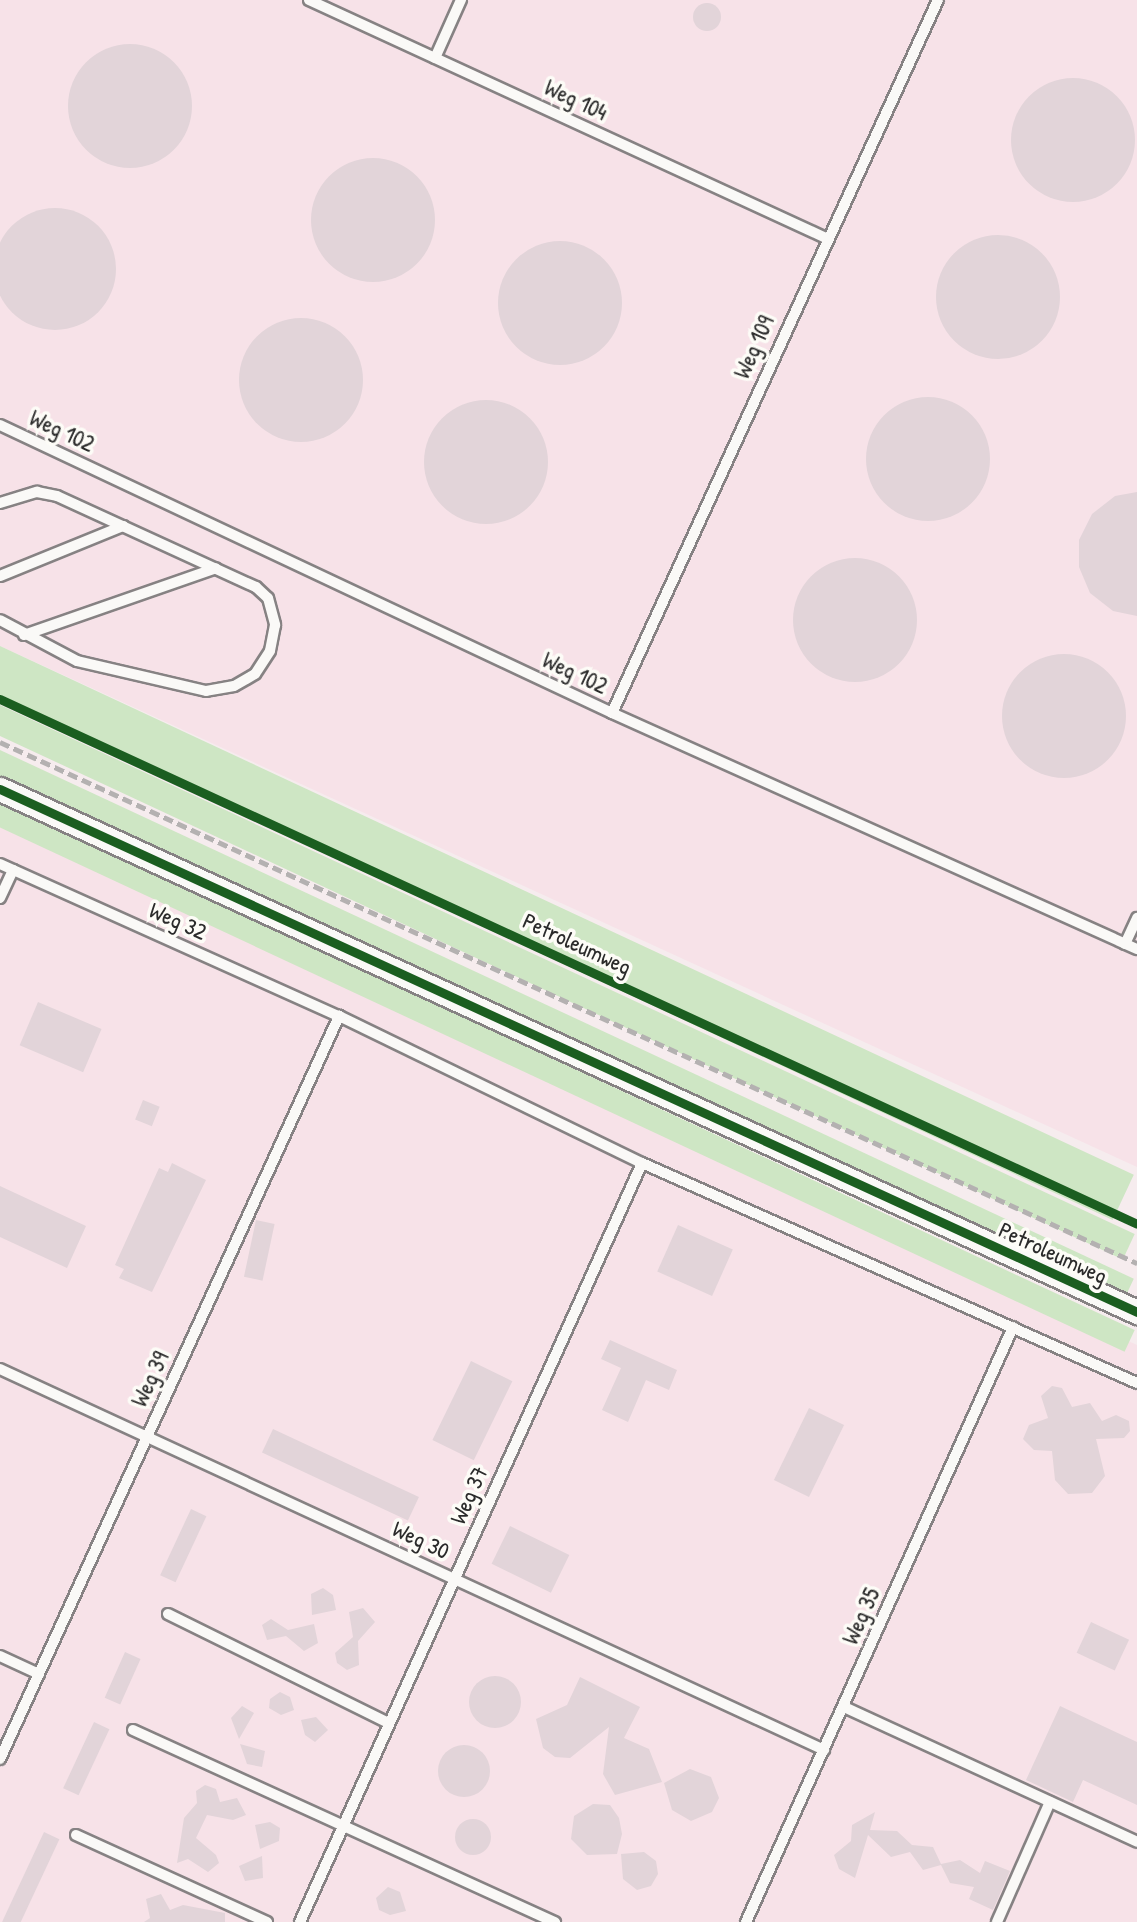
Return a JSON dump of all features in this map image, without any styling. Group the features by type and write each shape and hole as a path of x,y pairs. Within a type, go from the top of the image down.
{"street":[{"name":"Petroleumweg","path":"0,789 1137,1312"}],"lane":[{"name":"Weg 104","path":"309,0 826,238"},
{"path":"435,58 461,0"},
{"name":"Weg 109","path":"612,713 826,238 938,0"},
{"name":"Weg 102","path":"0,425 612,713 1137,949"},
{"path":"0,503 47,492 256,587 274,611 270,651 255,674 234,686 189,688 77,661 0,620"},
{"path":"0,576 123,526"},
{"path":"24,635 216,568"},
{"name":"Weg 32","path":"0,864 339,1016 642,1163 1137,1383"},
{"path":"0,898 13,870"},
{"path":"1125,944 1137,918"},
{"name":"Weg 39","path":"0,1759 339,1016"},
{"name":"Weg 37","path":"300,1922 642,1163"},
{"name":"Weg 35","path":"746,1922 1013,1326"},
{"name":"Weg 30","path":"0,1368 824,1750"},
{"path":"168,1614 389,1723"},
{"path":"0,1656 39,1674"},
{"path":"844,1707 1137,1842"},
{"path":"133,1730 342,1829 555,1922"},
{"path":"997,1922 1050,1802"},
{"path":"76,1835 267,1922"}],"shaded area":[{"path":"0,0 1137,0 1137,1167 0,646"},
{"path":"0,825 1137,1345 1137,1922 0,1922"}],"green space":[{"path":"0,646 1134,1175 1113,1220 0,701"},
{"path":"0,705 1135,1234 1123,1259 0,736"},
{"path":"0,750 1134,1279 1123,1302 0,779"},
{"path":"0,801 1135,1330 1125,1352 0,827"}],"building":[{"path":"707,3 717,7 721,17 717,27 707,31 697,27 693,17 697,7"},
{"path":"130,44 154,49 174,62 187,82 192,106 187,130 174,150 154,163 130,168 106,163 86,150 73,130 68,106 73,82 86,62 106,49"},
{"path":"1073,78 1097,83 1117,96 1130,116 1135,140 1130,164 1117,184 1097,197 1073,202 1049,197 1029,184 1016,164 1011,140 1016,116 1029,96 1049,83"},
{"path":"373,158 397,163 417,176 430,196 435,220 430,244 417,264 397,277 373,282 349,277 329,264 316,244 311,220 316,196 329,176 349,163"},
{"path":"55,208 78,213 98,226 111,246 116,269 111,292 98,312 78,325 55,330 32,325 12,312 -1,292 -6,269 -1,246 12,226 32,213"},
{"path":"998,235 1022,240 1042,253 1055,273 1060,297 1055,321 1042,341 1022,354 998,359 974,354 954,341 941,321 936,297 941,273 954,253 974,240"},
{"path":"560,241 584,246 604,259 617,279 622,303 617,327 604,347 584,360 560,365 536,360 516,347 503,327 498,303 503,279 516,259 536,246"},
{"path":"301,318 325,323 345,336 358,356 363,380 358,404 345,424 325,437 301,442 277,437 257,424 244,404 239,380 244,356 257,336 277,323"},
{"path":"928,397 952,402 972,415 985,435 990,459 985,483 972,503 952,516 928,521 904,516 884,503 871,483 866,459 871,435 884,415 904,402"},
{"path":"486,400 510,405 530,418 543,438 548,462 543,486 530,506 510,519 486,524 462,519 442,506 429,486 424,462 429,438 442,418 462,405"},
{"path":"1137,492 1137,616 1113,611 1090,593 1079,567 1079,540 1092,514 1115,496"},
{"path":"855,558 879,563 899,576 912,596 917,620 912,644 899,664 879,677 855,682 831,677 811,664 798,644 793,620 798,596 811,576 831,563"},
{"path":"1064,654 1088,659 1108,672 1121,692 1126,716 1121,740 1108,760 1088,773 1064,778 1040,773 1020,760 1007,740 1002,716 1007,692 1020,672 1040,659"},
{"path":"38,1002 102,1029 83,1072 20,1045"},
{"path":"143,1100 160,1107 152,1126 135,1119"},
{"path":"172,1163 206,1180 152,1292 119,1278 124,1269 115,1265 159,1168 168,1172"},
{"path":"0,1186 86,1226 67,1268 0,1237"},
{"path":"256,1220 275,1224 263,1281 244,1277"},
{"path":"678,1225 733,1249 712,1296 657,1272"},
{"path":"610,1340 677,1370 669,1390 646,1380 628,1422 602,1410 621,1368 601,1359"},
{"path":"471,1361 512,1381 474,1460 432,1440"},
{"path":"1052,1386 1062,1388 1072,1407 1090,1403 1102,1421 1116,1415 1129,1421 1130,1431 1124,1438 1096,1439 1105,1476 1092,1493 1068,1494 1055,1480 1052,1451 1034,1450 1023,1439 1029,1425 1048,1418 1041,1396"},
{"path":"809,1408 844,1425 809,1497 774,1480"},
{"path":"273,1429 419,1497 408,1521 262,1453"},
{"path":"191,1509 206,1516 176,1582 160,1575"},
{"path":"510,1526 569,1555 551,1593 492,1564"},
{"path":"323,1588 333,1595 336,1610 312,1615 311,1594"},
{"path":"363,1608 375,1622 358,1641 359,1665 347,1670 337,1663 335,1653 353,1637 349,1612"},
{"path":"271,1619 288,1630 314,1624 318,1643 304,1651 286,1636 267,1640 262,1625"},
{"path":"1091,1622 1129,1640 1115,1671 1077,1653"},
{"path":"125,1652 141,1659 120,1705 105,1698"},
{"path":"495,1676 514,1683 521,1702 514,1721 495,1728 476,1721 469,1702 476,1683"},
{"path":"580,1677 640,1707 624,1738 649,1749 662,1782 615,1795 603,1774 609,1727 570,1758 555,1757 543,1748 536,1719 567,1705"},
{"path":"280,1692 290,1697 294,1710 281,1715 269,1708 270,1699"},
{"path":"242,1706 254,1713 239,1739 231,1718"},
{"path":"1060,1706 1137,1742 1137,1805 1083,1780 1073,1802 1026,1780"},
{"path":"316,1717 328,1730 315,1742 305,1735 301,1720"},
{"path":"94,1722 109,1729 79,1795 63,1788"},
{"path":"240,1744 265,1751 262,1767 247,1764"},
{"path":"464,1745 483,1752 490,1771 483,1790 464,1797 445,1790 438,1771 445,1752"},
{"path":"690,1769 711,1777 719,1798 712,1812 691,1821 672,1810 664,1783"},
{"path":"205,1785 216,1789 220,1802 237,1798 246,1815 233,1820 207,1815 196,1838 216,1855 219,1863 208,1872 188,1859 177,1863 184,1818 197,1803 196,1791"},
{"path":"593,1804 610,1805 619,1818 622,1834 617,1854 587,1855 571,1839 574,1816"},
{"path":"875,1812 870,1830 897,1831 912,1845 933,1847 941,1864 960,1860 980,1873 985,1861 1010,1871 993,1910 969,1899 974,1887 950,1883 941,1865 923,1870 910,1852 891,1857 868,1835 855,1878 839,1869 834,1855 851,1841 852,1825"},
{"path":"473,1819 486,1824 491,1837 486,1850 473,1855 460,1850 455,1837 460,1824"},
{"path":"270,1822 280,1828 279,1841 260,1849 255,1825"},
{"path":"44,1832 59,1839 21,1922 2,1922"},
{"path":"644,1852 656,1861 658,1874 651,1886 637,1890 623,1879 621,1854"},
{"path":"262,1856 263,1878 245,1881 239,1866"},
{"path":"388,1887 400,1892 406,1911 390,1915 379,1910 376,1898"},
{"path":"161,1894 170,1910 183,1905 225,1913 225,1922 144,1922 150,1918 146,1899"}],"railway":[{"path":"0,742 1137,1263"}],"cycle path":[{"path":"0,699 1137,1224"},
{"path":"0,789 1137,1312"}]}
